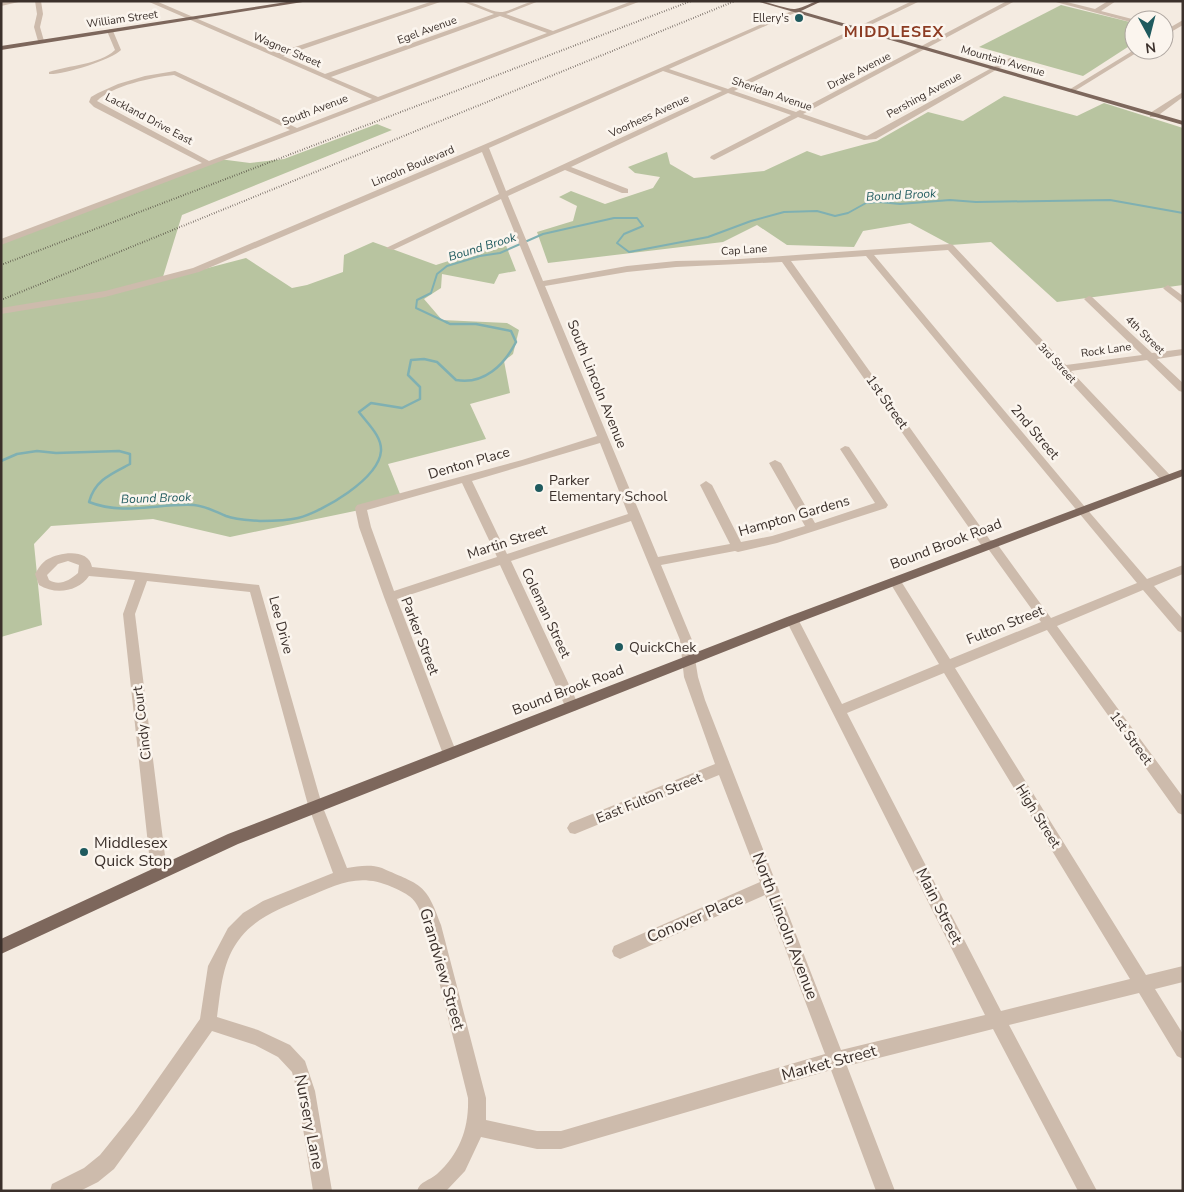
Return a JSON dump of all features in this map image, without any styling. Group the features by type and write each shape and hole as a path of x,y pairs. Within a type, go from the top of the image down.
{"main road":[{"name":"William Street","path":"1,48 189,19 262,4 306,1"},
{"name":"Mountain Avenue","path":"759,1 1183,123"},
{"name":"Lincoln Boulevard","path":"796,12 819,1"},
{"name":"Bound Brook Road","path":"1,947 232,839 316,805 792,620 1183,472"}],"street":[{"path":"1,4 20,1"},
{"path":"38,1 40,14 37,27 41,41"},
{"path":"153,2 168,1"},
{"path":"276,56 440,1"},
{"path":"464,1 552,33"},
{"name":"Egel Avenue","path":"324,77 536,1"},
{"name":"South Avenue","path":"1,242 638,1"},
{"name":"Voorhees Avenue","path":"390,248 858,30 916,1"},
{"name":"Drake Avenue","path":"714,158 1012,1"},
{"path":"1055,1 1124,18"},
{"path":"1096,11 1113,1"},
{"name":"Wagner Street","path":"153,2 377,99"},
{"name":"Lincoln Boulevard","path":"1,311 106,294 196,270 484,148 796,12"},
{"path":"51,73 115,54 118,50 110,31"},
{"name":"Pershing Avenue","path":"873,137 1012,59"},
{"path":"1071,91 1124,59"},
{"name":"Sheridan Avenue","path":"663,69 860,136 873,137"},
{"name":"Lackland Drive East","path":"208,163 93,102 94,99 97,96 133,82 161,74 181,74 296,130"},
{"path":"1153,114 1183,94"},
{"name":"South Lincoln Avenue","path":"484,148 686,640 689,660"},
{"path":"565,167 625,190"},
{"name":"Cap Lane","path":"540,284 627,269 666,265 785,259 950,247"},
{"name":"3rd Street","path":"950,247 1062,369 1166,478"},
{"name":"2nd Street","path":"868,252 1081,510 1183,628"},
{"name":"1st Street","path":"785,259 990,545 1183,809"},
{"path":"1168,288 1183,301"},
{"name":"4th Street","path":"1089,299 1183,389"},
{"name":"Rock Lane","path":"1062,369 1183,352"},
{"name":"Denton Place","path":"364,527 361,508 466,480 602,438"},
{"name":"Hampton Gardens","path":"653,562 774,540 882,505 845,448"},
{"path":"775,463 812,528"},
{"name":"Coleman Street","path":"466,480 505,559 572,706"},
{"path":"706,485 738,548"},
{"name":"Martin Street","path":"390,598 634,516"},
{"name":"Parker Street","path":"364,527 450,754"},
{"name":"Fulton Street","path":"840,710 1183,569"},
{"name":"Lee Drive","path":"86,571 255,588 316,805"},
{"name":"Cindy Court","path":"143,576 129,614 159,872"},
{"name":"High Street","path":"895,581 1183,1050"},
{"name":"Main Street","path":"792,620 840,710 996,1020 1088,1191"},
{"name":"North Lincoln Avenue","path":"689,660 698,700 886,1191"},
{"name":"East Fulton Street","path":"575,828 723,767"},
{"path":"316,805 342,876"},
{"name":"Grandview Street","path":"59,1191 91,1175 107,1162 140,1120 208,1022 216,966 234,933 249,918 269,906 342,876 359,873 377,874 415,890 425,903 433,925 477,1098 479,1115 465,1155 443,1182 426,1191"},
{"name":"Conover Place","path":"620,951 770,886"},
{"name":"Market Street","path":"476,1127 537,1140 561,1140 836,1060 1183,974"},
{"name":"Nursery Lane","path":"208,1022 258,1038 284,1051 299,1068 306,1091 323,1191"}],"green space":[{"path":"1061,5 1124,21 1124,49 1083,76 979,47"},
{"path":"1004,96 1077,116 1104,103 1183,128 1183,285 1057,302 991,242 951,245 910,223 863,231 854,247 787,245 757,225 723,242 548,263 537,232 573,221 577,206 559,197 571,191 605,204 653,188 660,177 635,173 628,167 667,152 670,164 694,178 764,171 807,151 821,156 877,141 928,112 963,121"},
{"path":"377,124 392,130 182,215 162,280 246,258 292,288 307,285 343,272 344,255 373,242 436,265 505,243 516,271 499,274 494,284 442,274 441,288 424,299 442,320 507,323 519,330 513,354 504,361 510,393 470,404 486,439 388,464 400,494 374,507 230,537 153,519 51,526 34,544 42,625 1,637 1,241 219,159 250,163 284,159"}],"waterway":[{"name":"Bound Brook","path":"448,323 416,308 417,300 431,293 437,274 447,266 480,256 500,253 543,234 614,218 637,218 643,226 624,234 617,243 629,252 708,237 751,221 784,212 817,211 835,216 848,213 866,203 879,202 900,204 950,200 976,202 1110,200 1183,213"},
{"name":"Bound Brook","path":"1,461 17,454 37,451 56,453 119,451 130,454 130,464 105,478 95,488 89,502 102,506 128,509 194,505 230,517 260,521 289,520 308,515 348,493 371,472 378,462 381,445 373,430 359,412 371,403 402,408 420,399 420,387 408,375 411,360 424,359 437,362 456,380 466,381 492,372 506,358 516,342 511,331 476,324 448,323"}],"railway":[{"path":"1,265 691,1"},
{"path":"1,300 735,1"}],"place":[{"name":"Ellery's","path":"799,18"},
{"name":"Parker Elementary School","path":"539,488"},
{"name":"QuickChek","path":"619,647"},
{"name":"Middlesex Quick Stop","path":"84,852"}],"district":[{"name":"MIDDLESEX","path":"894,32"}]}
